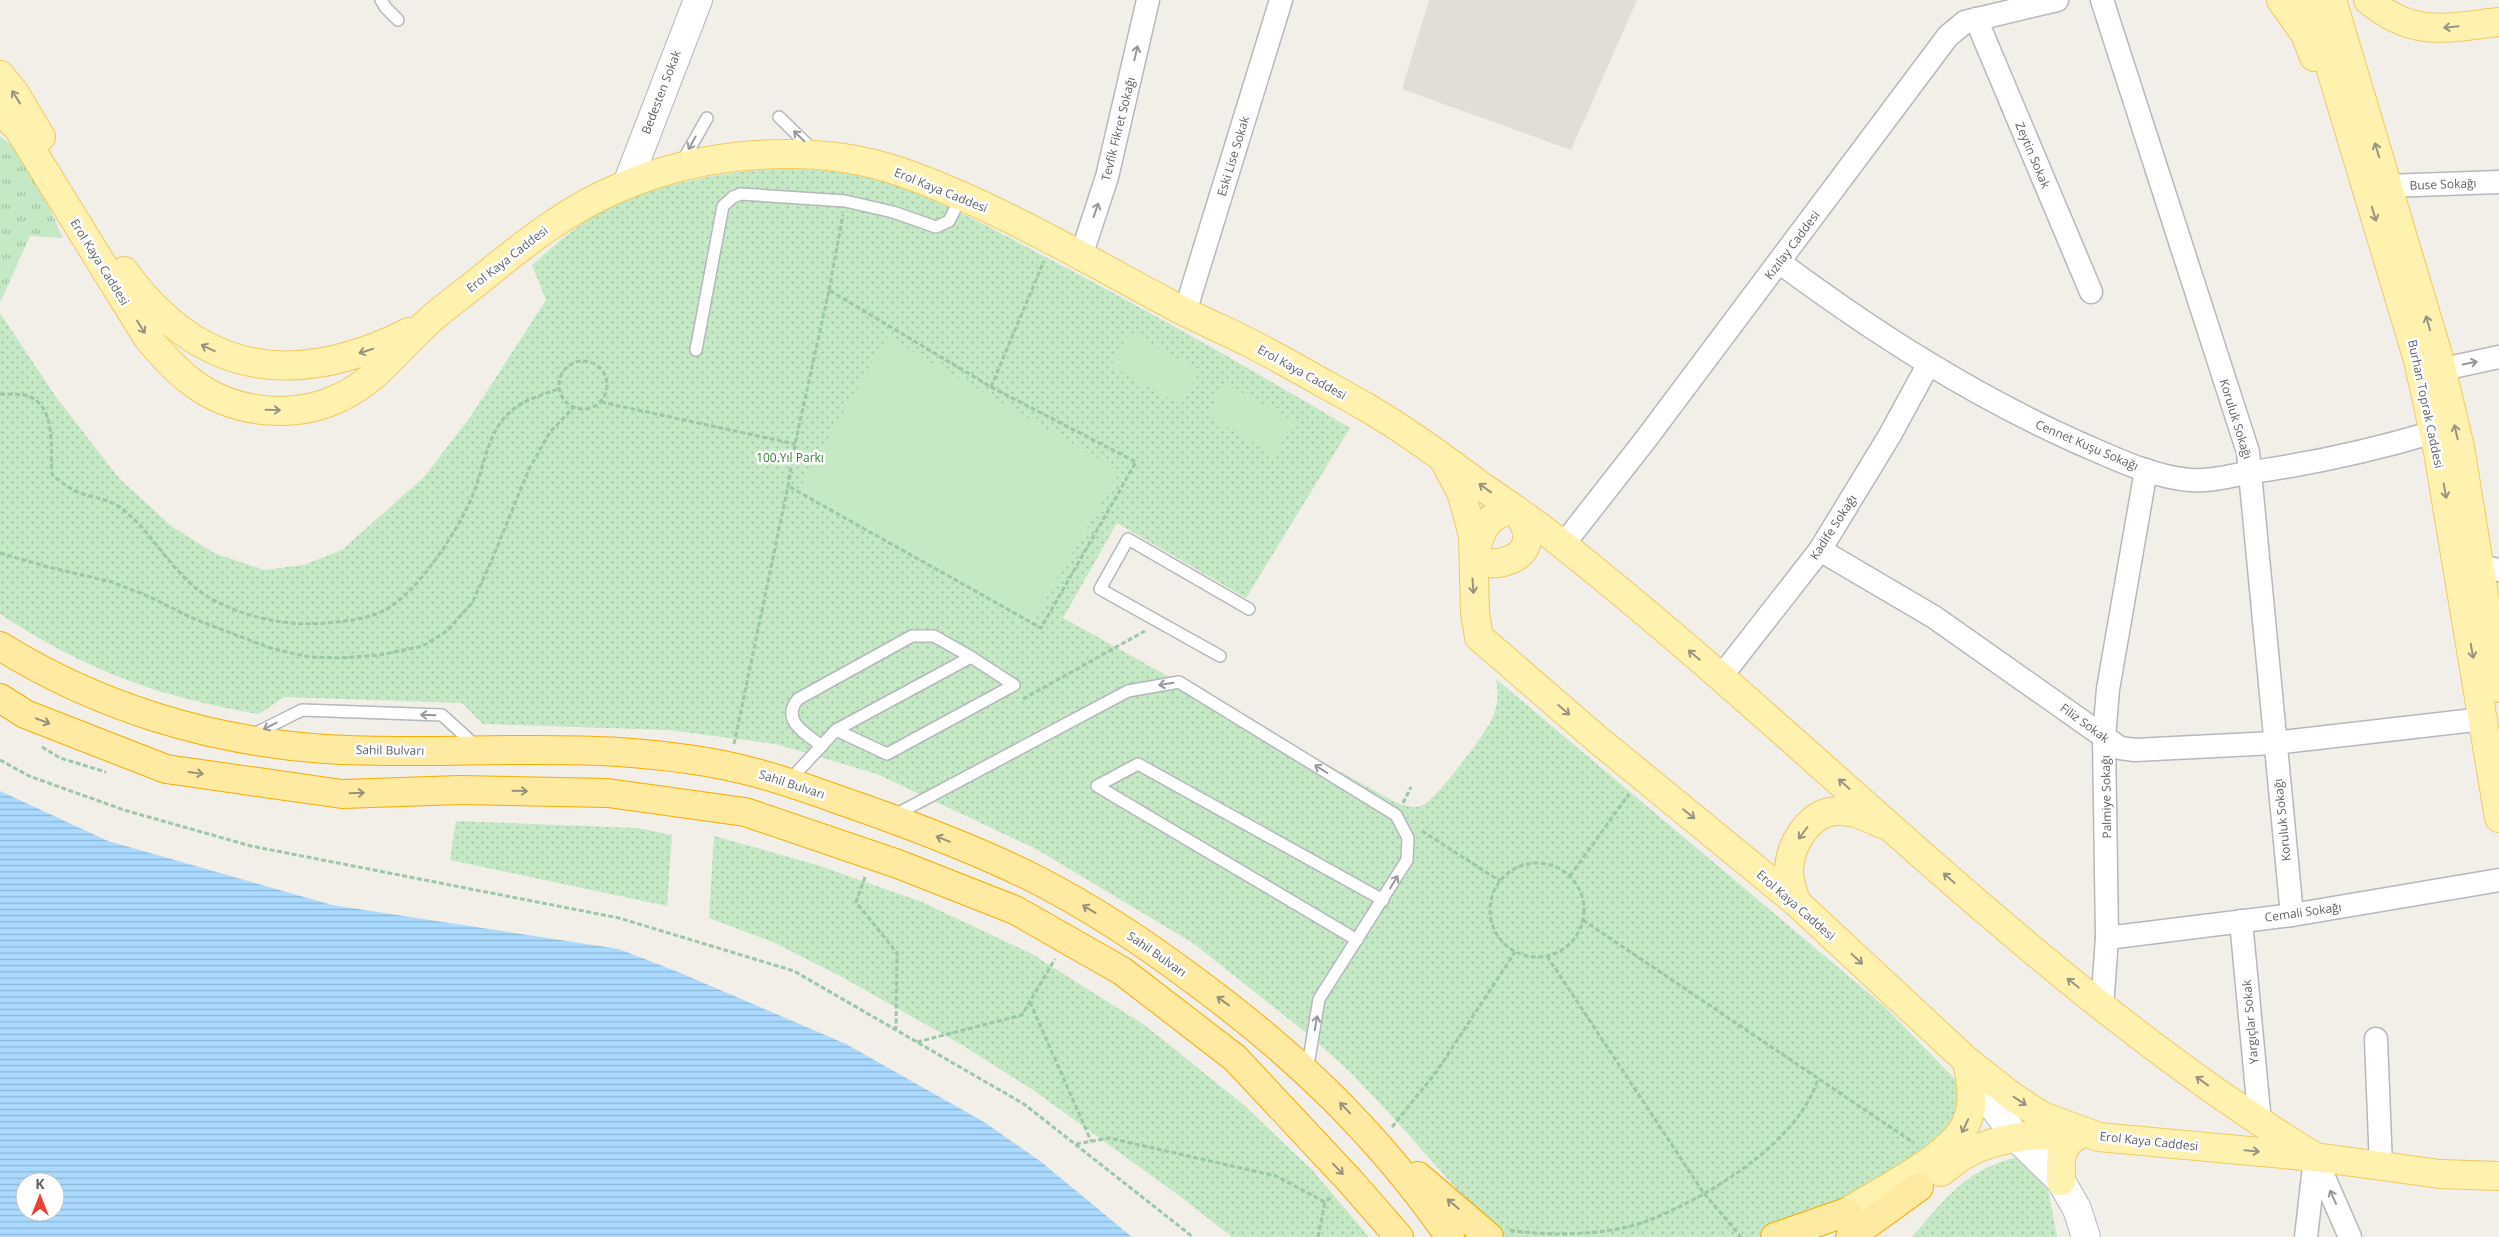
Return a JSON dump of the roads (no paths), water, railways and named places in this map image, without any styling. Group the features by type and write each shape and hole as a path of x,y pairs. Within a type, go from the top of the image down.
{"highway":[{"name":"Sahil Bulvarı","path":"0,646 51,674 108,700 190,728 244,740 330,749 615,752 671,757 730,766 788,782 889,818 1007,866 1080,904 1179,968 1247,1019 1307,1071 1378,1144 1422,1197 1450,1237"},
{"path":"0,698 26,714 166,769 342,794 460,790 608,793 745,812 873,856 1015,910 1122,971 1235,1058 1351,1182 1399,1237"},
{"path":"1378,1144 1454,1205 1499,1233"},
{"path":"1812,1237 1848,1224 1919,1188"},
{"path":"1879,1237 1919,1188"},
{"path":"1775,1237 1848,1224"}],"main road":[{"path":"2282,0 2304,34 2376,184"},
{"name":"Burhan Toprak Caddesi","path":"2310,0 2376,184"},
{"name":"Burhan Toprak Caddesi","path":"2332,0 2376,184 2431,372 2460,447 2489,568 2499,688"},
{"path":"2368,0 2379,9 2416,27 2433,29 2499,22"},
{"name":"Erol Kaya Caddesi","path":"0,75 14,92 108,250 141,295 180,331 201,345 248,362 275,366 305,366 384,345 426,324"},
{"name":"Erol Kaya Caddesi","path":"0,111 18,128 147,337 170,364 198,388 220,399 245,407 269,411 295,410 343,397 401,350 426,324 538,233 572,212 627,184 678,169 746,156 819,156 876,164 961,197 1052,240 1185,312 1250,343 1371,410 1442,457 1563,545 1720,678 1998,921 2102,1007 2260,1123 2315,1157"},
{"name":"Burhan Toprak Caddesi","path":"2431,372 2434,432 2499,818"},
{"name":"Erol Kaya Caddesi","path":"1442,457 1466,507 1473,537 1474,596 1479,637 1642,776 1796,902 1967,1061 2013,1097 2042,1116 2088,1136 2315,1157 2440,1174 2499,1176"},
{"path":"1516,510 1524,523 1525,547 1518,555 1496,564 1484,562 1474,554 1480,533 1489,519 1504,511 1516,510"},
{"path":"1796,902 1789,869 1791,853 1800,834 1814,820 1825,814 1838,811 1858,814 1893,828"},
{"path":"1848,1224 1958,1138 1968,1121 1972,1098 1967,1061"},
{"path":"2202,1146 2227,1136 2232,1129 2235,1120 2227,1099"},
{"path":"1919,1188 1967,1154 1986,1146 2017,1138 2054,1134 2088,1136"},
{"path":"2061,1181 2061,1156 2066,1143 2088,1136"}],"street":[{"name":"Bedesten Sokak","path":"627,184 698,0"},
{"name":"Tevfik Fikret Sokağı","path":"1080,256 1107,177 1148,0"},
{"name":"Eski Lise Sokak","path":"1185,312 1281,0"},
{"name":"Kızılay Caddesi","path":"1563,545 1779,262 1948,36 1965,22 2058,0"},
{"name":"Koruluk Sokağı","path":"2102,0 2248,452 2274,743 2292,914"},
{"name":"Zeytin Sokak","path":"1976,19 2091,292"},
{"name":"Buse Sokağı","path":"2376,184 2499,182"},
{"name":"Cennet Kuşu Sokağı","path":"1779,262 1828,298 1928,365 2018,415 2146,470 2189,480 2221,479 2251,472 2301,466 2434,432"},
{"path":"2431,372 2499,357"},
{"name":"Kadife Sokağı","path":"1720,678 1820,550 1890,435 1928,365"},
{"name":"Palmiye Sokağı","path":"2102,1007 2107,938 2104,737 2108,689 2146,470"},
{"name":"Filiz Sokak","path":"1820,550 1934,617 2120,748 2135,750 2274,743 2483,718"},
{"name":"Cemali Sokağı","path":"2107,938 2292,914 2499,880"},
{"name":"Yargıçlar Sokak","path":"2241,921 2260,1123"},
{"path":"2376,1039 2381,1167"},
{"path":"1967,1061 1995,1109 2017,1138 2061,1181 2077,1209 2086,1237"},
{"path":"2306,1237 2315,1157"},
{"path":"2315,1157 2350,1237"}],"lane":[{"path":"382,0 386,8 398,20"},
{"path":"779,117 819,156"},
{"path":"678,169 707,118"},
{"path":"696,350 723,206 727,200 741,194 845,201 893,212 936,227 949,221 961,197"},
{"path":"1220,656 1100,589 1128,539 1249,609"},
{"path":"822,746 801,731 793,720 792,707 798,698 912,636 934,636 1014,685 887,754 836,730"},
{"path":"788,782 836,730 971,657"},
{"path":"889,818 1128,691 1179,682 1396,815 1408,838 1408,860 1320,999 1307,1071"},
{"path":"244,740 302,710 442,715 481,751"},
{"path":"1357,940 1097,786 1138,764 1383,900"}],"water":[{"path":"0,791 108,841 332,905 619,949 678,972 846,1044 984,1122 1040,1161 1132,1237 0,1237"}],"park label":[{"name":"100.Yıl Parkı","path":"790,457"}]}
